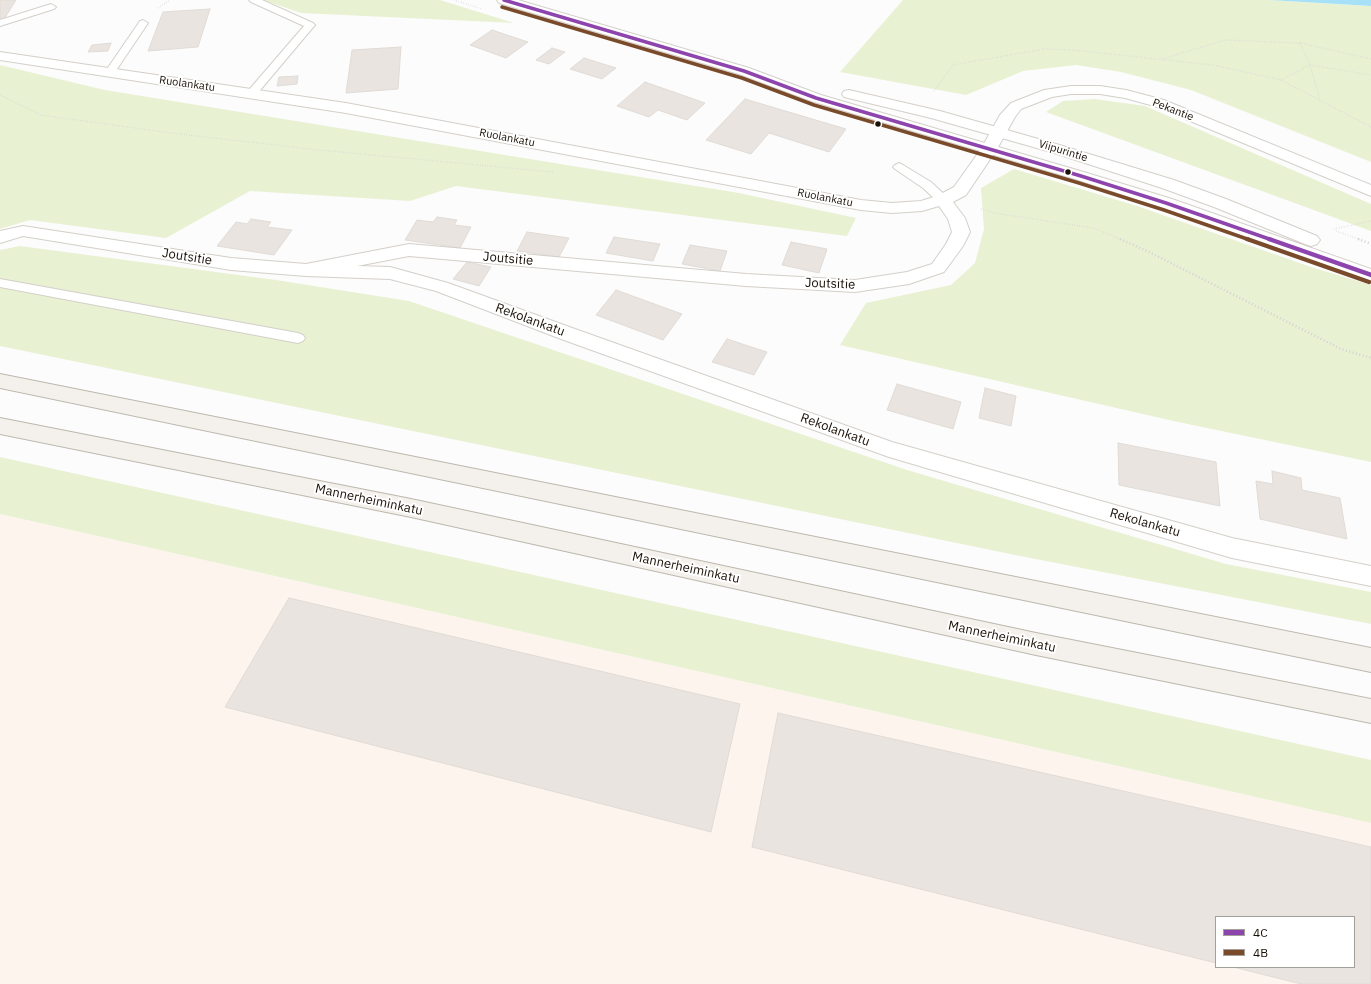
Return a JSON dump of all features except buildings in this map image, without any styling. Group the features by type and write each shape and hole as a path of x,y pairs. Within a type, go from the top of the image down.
{"main road":[{"path":"0,381 1371,660"},
{"name":"Mannerheiminkatu","path":"0,426 411,508 1036,644 1371,711"}],"street":[{"name":"Viipurintie","path":"504,0 744,72 816,98 1081,176 1166,203 1371,276"},
{"name":"Ruolankatu","path":"0,56 354,109 861,205 899,207 922,206 944,199 960,191 989,149"},
{"name":"Viipurintie","path":"744,72 852,94 935,114 1168,184 1220,203 1371,264"},
{"name":"Pekantie","path":"989,149 998,132 1016,106 1049,93 1071,90 1100,90 1126,94 1159,103 1371,191"},
{"path":"1348,182 1371,178"},
{"name":"Joutsitie","path":"0,237 23,231 231,264 306,270 409,250 746,280 855,286 909,278 938,268 954,246 961,232 956,218 944,199"},
{"name":"Rekolankatu","path":"306,270 390,273 442,287 576,337 889,449 1232,548 1371,576"}],"lane":[{"path":"252,93 310,25 254,0"},
{"path":"0,23 51,8"},
{"path":"110,72 143,22"},
{"path":"899,168 927,185 944,199"},
{"path":"0,284 298,338"}],"path":[{"path":"1159,60 1225,40 1300,43 1371,59"},
{"path":"1300,43 1310,65 1320,100"},
{"path":"931,96 953,65 1044,48 1073,50 1213,66 1281,80 1371,127"},
{"path":"1281,80 1310,65 1371,75"},
{"path":"0,95 41,115 171,133 319,150 554,172"},
{"path":"944,199 994,213 1094,228 1150,252 1341,350 1371,358"},
{"path":"1331,229 1371,221"}],"shaded area":[{"path":"0,514 1371,823 1371,984 0,984"}],"green space":[{"path":"263,0 440,0 514,23 301,13"},
{"path":"903,0 1269,0 1371,6 1371,162 1191,90 1121,72 1076,65 1023,71 966,95 840,72"},
{"path":"0,65 105,90 739,193 856,218 847,236 456,186 410,201 250,191 166,238 30,220 0,229"},
{"path":"1095,99 1145,106 1371,204 1371,231 1046,112 1063,101"},
{"path":"1014,169 1137,206 1311,267 1371,285 1371,462 1178,422 840,345 866,303 951,285 975,263 984,229 981,188"},
{"path":"20,246 276,280 409,301 907,470 1226,564 1371,592 1371,624 1015,555 0,346 0,250"},
{"path":"0,457 1371,760 1371,823 0,514"}],"water":[{"path":"1269,0 1371,0 1371,6"}],"transit line":[{"name":"4C","path":"504,0 744,71 816,98 1081,176 1166,203 1371,275"},
{"name":"4B","path":"502,7 742,78 814,105 1079,183 1164,210 1369,282"}]}
